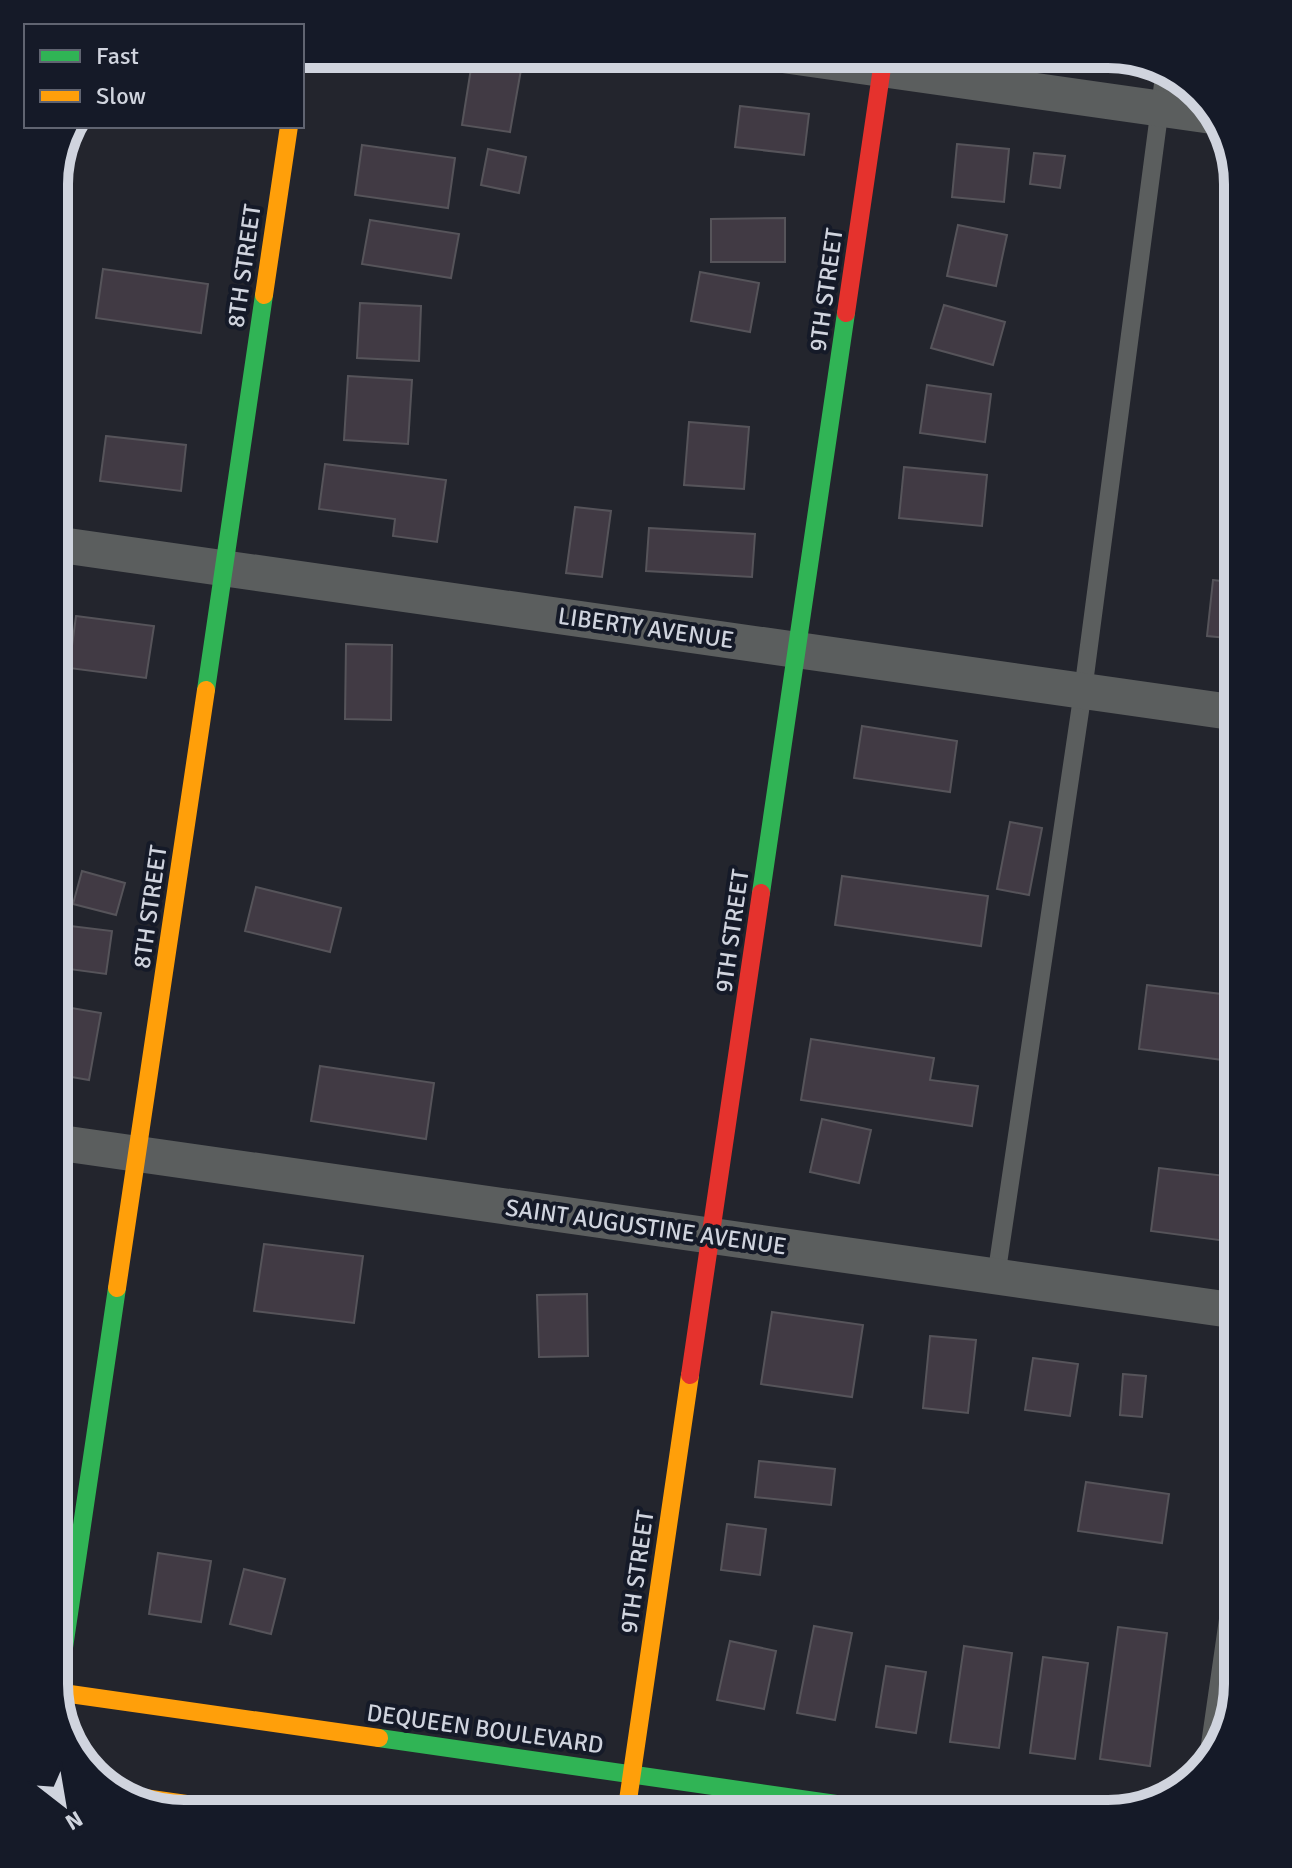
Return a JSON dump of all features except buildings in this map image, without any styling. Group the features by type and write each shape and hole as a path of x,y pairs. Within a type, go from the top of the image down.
{"street":[{"name":"9TH STREET","path":"628,1800 882,68"},
{"path":"918,68 1201,115"},
{"name":"8TH STREET","path":"68,1619 289,128"},
{"name":"LIBERTY AVENUE","path":"68,546 1224,711"},
{"name":"SAINT AUGUSTINE AVENUE","path":"68,1144 1224,1309"},
{"name":"DEQUEEN BOULEVARD","path":"69,1695 808,1800"}],"lane":[{"path":"996,1277 1083,691 1163,82"}],"traffic: fast":[{"path":"206,690 264,295"},
{"path":"761,893 846,313"},
{"path":"68,1620 117,1288"},
{"path":"379,1738 809,1800"}],"traffic: slow":[{"path":"264,295 289,128"},
{"path":"117,1288 206,690"},
{"path":"628,1800 690,1375"},
{"path":"69,1694 379,1738"}],"traffic: jam":[{"path":"846,313 882,68"},
{"path":"690,1375 761,893"}]}
